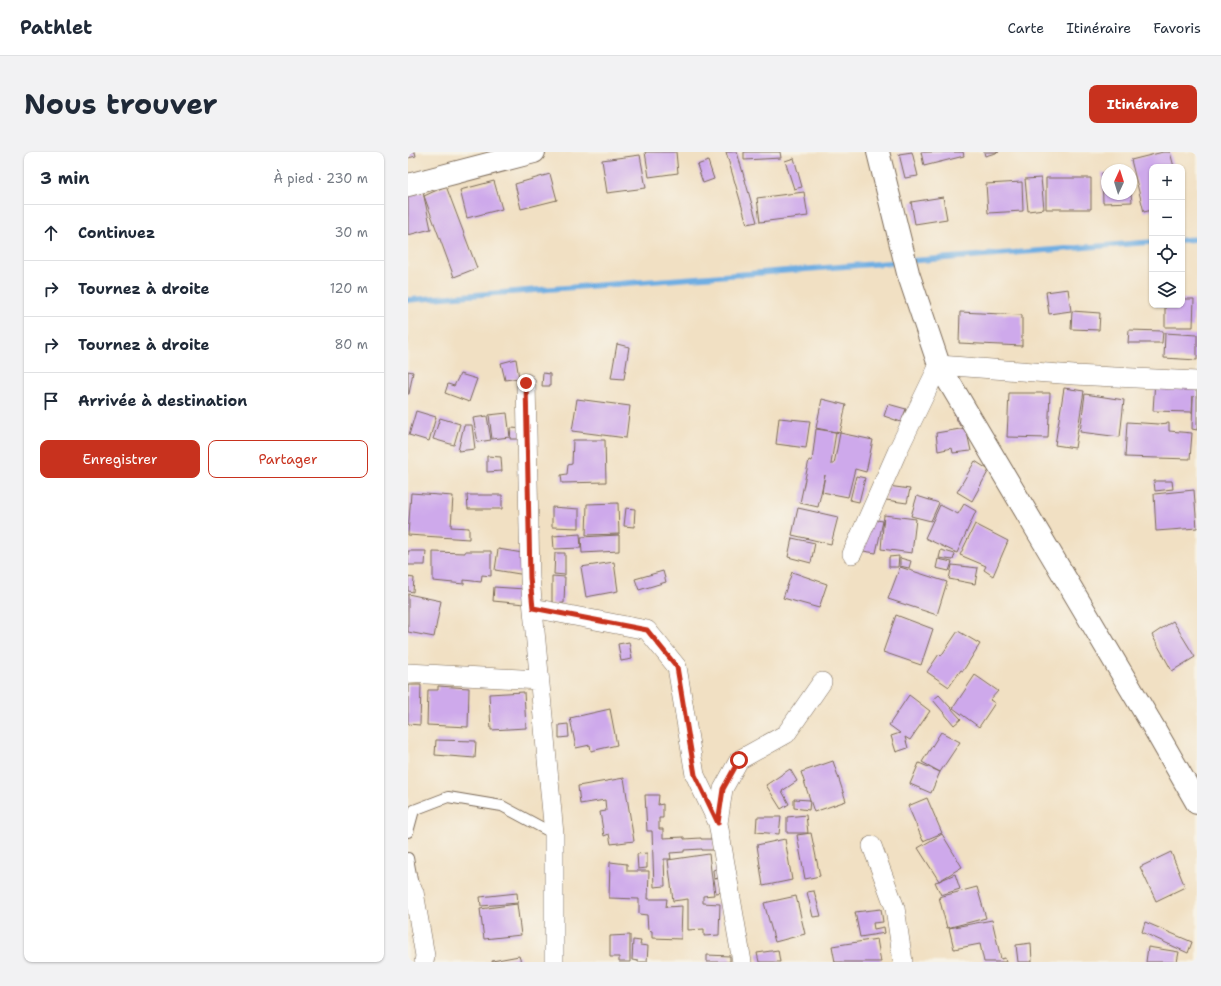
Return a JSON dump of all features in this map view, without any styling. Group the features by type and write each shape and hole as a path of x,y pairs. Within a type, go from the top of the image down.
{"street":[{"path":"408,185 534,152"},
{"path":"878,152 908,273 939,365 1197,803"},
{"path":"939,365 1074,375 1197,381"},
{"path":"852,554 897,452 939,365"},
{"path":"526,383 530,578 554,834 554,962"},
{"path":"533,608 647,630 677,667 695,775 718,823 742,962"},
{"path":"408,674 540,680"},
{"path":"718,823 723,789 739,760 786,734 822,682"},
{"path":"872,846 895,908 903,962"},
{"path":"411,888 425,956 424,962"}],"lane":[{"path":"408,832 414,810 448,798 502,806 554,834"},
{"path":"408,858 411,888"}],"building":[{"path":"408,152 415,152 416,156 408,158"},
{"path":"645,152 676,152 678,173 649,177"},
{"path":"726,152 737,152 757,222 747,224"},
{"path":"744,152 780,152 781,158 744,160"},
{"path":"912,152 918,176 905,178 899,154"},
{"path":"921,152 963,152 964,156 924,166"},
{"path":"984,152 999,152 985,156"},
{"path":"1163,152 1170,152 1173,164 1149,164 1149,211 1144,212 1137,184 1137,164 1132,164 1131,160"},
{"path":"640,155 646,188 607,193 602,160"},
{"path":"794,158 802,187 794,189 785,161"},
{"path":"708,161 714,179 703,183 697,165"},
{"path":"550,174 557,200 521,209 515,184"},
{"path":"1041,178 1044,209 1028,211 1025,179"},
{"path":"1046,178 1091,178 1091,209 1046,209"},
{"path":"494,181 502,209 467,218 460,190"},
{"path":"1022,182 1023,211 988,213 986,184"},
{"path":"446,186 477,268 454,277 424,196"},
{"path":"423,192 431,229 408,235 408,195"},
{"path":"804,192 808,216 760,222 757,198"},
{"path":"943,197 947,219 915,224 911,202"},
{"path":"1103,200 1132,200 1132,202 1103,203"},
{"path":"1068,289 1071,311 1049,314 1046,292"},
{"path":"1185,299 1194,299 1193,327 1165,327 1165,308 1185,308"},
{"path":"1072,311 1100,313 1099,330 1071,329"},
{"path":"960,312 1022,315 1022,346 959,343"},
{"path":"1129,330 1163,331 1162,343 1128,343"},
{"path":"1165,333 1197,335 1197,360 1164,358"},
{"path":"617,344 629,347 624,379 611,378"},
{"path":"516,359 519,378 505,380 501,363"},
{"path":"408,371 413,372 409,394 408,394"},
{"path":"543,373 550,374 550,386 542,386"},
{"path":"460,374 477,379 469,402 445,393 448,384 454,386"},
{"path":"1155,380 1197,385 1197,430 1192,429 1193,396 1192,412 1153,411"},
{"path":"1064,388 1084,391 1075,448 1055,445"},
{"path":"1009,393 1050,393 1048,438 1007,437"},
{"path":"1085,394 1124,400 1120,437 1080,432"},
{"path":"577,399 630,406 626,438 572,431"},
{"path":"822,399 846,405 840,433 873,440 866,472 855,469 848,497 822,492 825,475 818,507 800,503 809,460 812,461 816,429 833,432 816,428","holes":["836,432 840,433 834,464 831,464"]},
{"path":"888,404 906,409 901,422 884,416"},
{"path":"964,410 969,422 960,426 954,414"},
{"path":"416,411 436,417 429,441 409,435"},
{"path":"507,413 510,437 492,439 489,415"},
{"path":"487,416 491,440 478,442 473,418"},
{"path":"440,418 460,424 454,445 433,439"},
{"path":"779,418 810,421 806,448 776,444"},
{"path":"1127,422 1158,424 1169,423 1169,431 1192,433 1190,459 1125,457"},
{"path":"464,425 472,425 475,449 458,451"},
{"path":"511,428 525,429 524,439 510,439"},
{"path":"966,428 971,451 953,453 952,448 938,451 936,433"},
{"path":"573,440 605,440 606,482 562,483 561,475 567,474 568,465 572,464"},
{"path":"487,456 501,457 502,471 487,472"},
{"path":"975,461 989,470 972,501 957,492"},
{"path":"856,476 865,478 859,502 850,500"},
{"path":"1154,481 1172,481 1173,489 1155,491"},
{"path":"888,486 910,489 907,503 886,500"},
{"path":"1194,490 1197,528 1156,531 1154,494"},
{"path":"411,493 453,496 451,527 469,528 469,539 408,535"},
{"path":"467,495 502,495 502,509 468,509"},
{"path":"917,496 939,503 931,521 911,516"},
{"path":"618,503 619,534 586,535 587,504"},
{"path":"964,504 976,511 957,553 925,538 940,505 958,514"},
{"path":"552,507 579,509 579,528 552,527"},
{"path":"626,508 635,509 634,527 624,526"},
{"path":"798,508 838,517 831,544 792,535"},
{"path":"884,515 916,519 912,553 881,549"},
{"path":"870,519 883,521 876,553 863,551"},
{"path":"975,524 1008,541 993,576 984,570 986,566 960,555"},
{"path":"580,534 581,548 554,549 553,536"},
{"path":"619,535 619,551 582,553 581,537"},
{"path":"792,538 815,543 811,563 788,557"},
{"path":"498,549 529,554 526,575 495,570"},
{"path":"941,550 955,554 953,560 939,558"},
{"path":"408,551 426,551 425,565 408,565"},
{"path":"465,551 491,551 491,576 482,575 481,582 464,580 464,584 433,581 433,552 465,553"},
{"path":"555,553 565,553 565,575 554,574"},
{"path":"899,556 898,567 889,567 889,557"},
{"path":"900,558 911,561 909,568 900,566"},
{"path":"938,559 952,562 949,571 936,568"},
{"path":"614,562 618,591 586,597 581,567"},
{"path":"952,565 978,568 975,584 949,579"},
{"path":"900,567 947,582 937,615 888,599"},
{"path":"663,571 666,582 639,590 635,579"},
{"path":"792,572 827,584 819,608 783,598"},
{"path":"552,576 565,577 564,603 552,604"},
{"path":"408,577 414,578 413,592 408,591"},
{"path":"494,587 525,589 525,604 493,601"},
{"path":"408,594 441,601 434,637 408,632"},
{"path":"896,615 933,629 921,665 883,652"},
{"path":"1173,621 1195,657 1172,671 1152,635"},
{"path":"958,631 980,644 963,671 961,670 949,687 927,672 939,654 941,656"},
{"path":"629,642 632,659 621,661 618,644"},
{"path":"975,675 998,691 990,700 995,703 979,727 953,708"},
{"path":"408,685 421,685 420,725 408,724"},
{"path":"438,686 469,688 468,727 427,725 428,690 438,690"},
{"path":"524,692 526,728 491,730 489,694"},
{"path":"909,695 930,711 910,740 905,737 908,748 896,752 891,736 900,733 889,725"},
{"path":"939,695 961,719 954,725 933,700"},
{"path":"610,709 617,745 591,751 590,745 576,748 570,718"},
{"path":"568,724 569,737 559,738 559,725"},
{"path":"941,732 960,742 940,772 922,762"},
{"path":"436,740 476,741 475,758 435,755"},
{"path":"833,761 846,801 814,812 801,772"},
{"path":"919,763 940,772 931,793 910,784"},
{"path":"790,769 797,781 782,791 789,804 781,809 766,785"},
{"path":"624,778 634,841 611,844 609,834 604,836 600,812 606,811 605,800 580,804 578,786"},
{"path":"645,795 659,795 658,805 663,804 663,818 659,818 659,829 663,829 663,838 684,837 684,839 714,839 714,850 684,850 684,852 670,853 671,859 664,859 665,886 654,887 652,831 647,831"},
{"path":"927,798 942,833 923,841 908,806"},
{"path":"794,799 810,800 809,810 794,808"},
{"path":"806,815 808,833 787,833 787,817"},
{"path":"757,817 781,817 779,834 756,832"},
{"path":"811,833 820,876 805,879 797,835"},
{"path":"942,834 962,867 939,881 918,848"},
{"path":"785,839 792,880 763,886 757,845"},
{"path":"1171,852 1185,887 1156,901 1140,867"},
{"path":"647,853 647,868 638,869 637,854"},
{"path":"709,854 714,895 703,896 703,903 720,904 719,935 704,936 704,929 688,930 688,899 673,901 668,860"},
{"path":"610,862 627,864 627,871 649,871 648,899 667,899 666,907 682,906 681,939 652,938 652,931 648,930 647,915 639,914 639,899 609,898"},
{"path":"721,867 723,877 714,879 713,870"},
{"path":"955,874 960,889 941,895 935,882"},
{"path":"723,878 724,892 716,893 714,879"},
{"path":"977,887 986,918 947,928 939,897"},
{"path":"814,891 821,916 813,917 807,892"},
{"path":"517,893 518,903 481,906 480,897"},
{"path":"796,896 805,934 775,942 764,903"},
{"path":"517,904 521,935 484,939 480,909"},
{"path":"881,909 883,922 873,923 874,929 884,927 885,933 860,937 855,912"},
{"path":"992,920 1001,959 1005,958 1006,962 984,962 980,944 954,949 949,928"},
{"path":"1145,922 1192,942 1188,953 1142,932"},
{"path":"630,935 630,962 619,962 619,957 610,957 610,936"},
{"path":"877,939 881,962 835,962 832,946"},
{"path":"633,940 641,941 640,945 648,946 647,962 632,960"},
{"path":"1031,943 1032,962 1018,962 1016,945"},
{"path":"1148,947 1179,952 1177,962 1146,962"},
{"path":"778,950 780,962 759,962 757,953"},
{"path":"707,955 730,956 730,962 707,962"},
{"path":"519,956 521,962 492,962 492,961"}],"waterway":[{"path":"1185,240 1197,239"},
{"path":"909,261 1149,242"},
{"path":"408,300 900,262"}],"route":[{"path":"526,383 530,578 533,608 647,630 677,667 695,775 718,823 723,789 739,760"}]}
